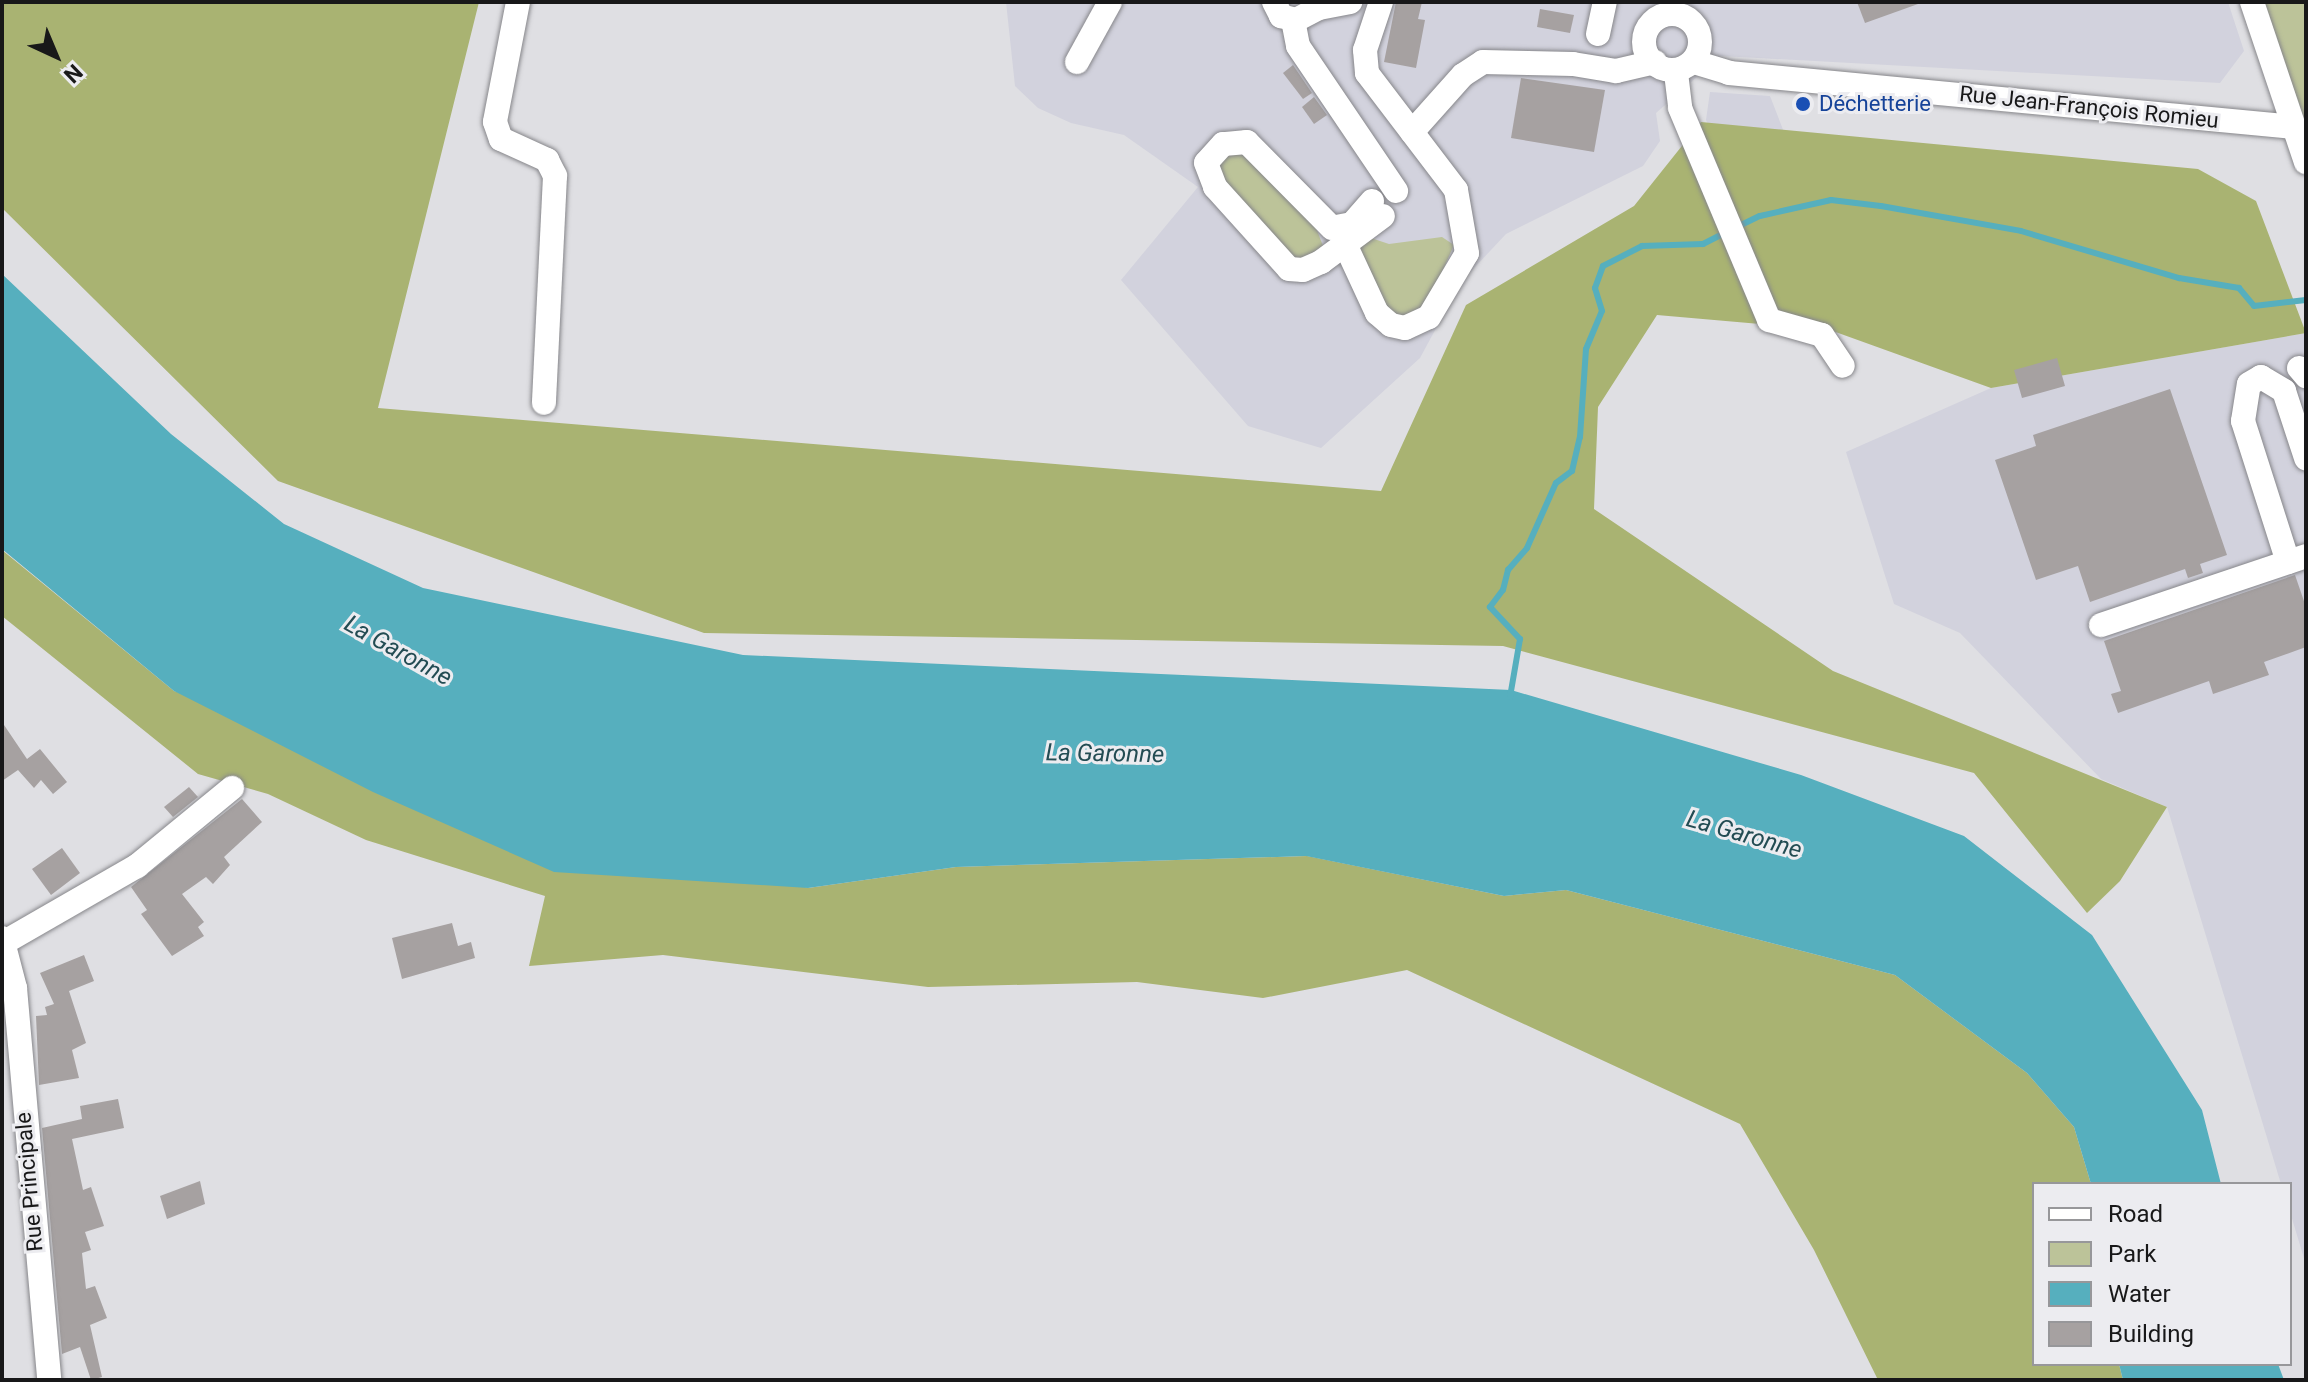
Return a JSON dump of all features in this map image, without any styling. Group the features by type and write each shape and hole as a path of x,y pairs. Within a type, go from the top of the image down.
{"street":[{"path":"518,2 495,122 501,139 547,160 555,176 544,403"},
{"path":"1077,62 1110,2"},
{"path":"1274,2 1281,16 1293,20 1336,3"},
{"path":"1345,244 1382,319 1405,328 1429,317 1467,253 1468,241 1456,190 1365,65 1365,50 1381,2"},
{"path":"1598,34 1605,2"},
{"path":"2252,2 2306,162"},
{"path":"1412,132 1463,75 1483,62 1593,67 1616,71 1675,66 1698,43 1688,20 1674,11 1651,8 1644,33 1675,66 1680,108 1769,320 1822,335 1843,366"},
{"path":"1293,20 1298,46 1372,154 1382,199"},
{"name":"Rue Jean-François Romieu","path":"1675,66 2294,127"},
{"path":"1232,141 1247,142 1332,228 1352,224 1382,199 1345,244 1313,266 1289,269 1215,187 1207,170 1209,156 1232,141"},
{"path":"2101,625 2297,559 2243,421 2249,384 2261,377 2284,391 2300,418 2306,458"},
{"path":"3,940 137,866 232,788"},
{"name":"Rue Principale","path":"3,940 15,988 49,1380"}],"shaded area":[{"path":"1006,2 2228,2 2244,51 2220,83 1721,56 1656,113 1660,141 1643,166 1506,234 1461,282 1420,358 1321,448 1248,426 1121,280 1198,187 1124,135 1071,123 1038,108 1015,86"},
{"path":"1710,92 1770,96 1789,145 1729,171 1706,120"},
{"path":"2306,333 2306,1265 2292,1219 2292,1182 2280,1182 2167,807 2101,779 1960,633 1894,604 1846,452 1991,388"}],"green space":[{"path":"2,2 479,2 378,408 1381,491 1466,305 1634,206 1701,122 2198,169 2256,201 2306,333 1991,388 1830,330 1657,315 1598,407 1594,509 1833,671 2167,807 2120,881 2087,913 1974,773 1503,646 704,633 278,481 2,208"},
{"path":"2264,2 2306,2 2306,131"},
{"path":"1236,146 1315,225 1323,246 1298,262 1219,180 1218,157"},
{"path":"1368,237 1389,244 1442,237 1454,245 1427,306 1403,318 1389,314 1357,244"},
{"path":"2,550 174,691 808,888 956,867 1307,856 1504,896 1566,890 1895,975 2027,1073 2074,1127 2090,1182 2032,1182 2032,1366 2120,1366 2123,1380 1878,1380 1814,1250 1740,1124 1407,970 1263,998 1137,982 928,987 663,955 529,966 545,896 366,840 268,794 198,774 2,616"}],"water":[{"name":"La Garonne","path":"2,274 171,434 284,524 423,588 743,655 1511,690 1801,775 1964,836 2092,935 2202,1110 2220,1182 2090,1182 2074,1127 2027,1073 1895,975 1566,890 1504,896 1306,856 956,867 808,888 554,872 373,792 174,691 2,549"},
{"path":"2120,1366 2279,1366 2284,1380 2123,1380"}],"building":[{"path":"1396,2 1422,2 1418,19 1425,20 1416,68 1384,62"},
{"path":"1857,2 1918,2 1918,4 1865,23"},
{"path":"1540,9 1574,15 1570,33 1537,27"},
{"path":"1293,65 1312,93 1303,99 1283,73"},
{"path":"1521,78 1605,90 1594,152 1511,138"},
{"path":"1314,97 1327,115 1314,124 1302,107"},
{"path":"2057,358 2065,386 2022,398 2014,370"},
{"path":"2170,389 2227,555 2200,564 2203,573 2188,578 2185,569 2090,602 2078,566 2036,580 1995,460 2036,446 2033,435"},
{"path":"2295,575 2306,607 2306,647 2264,662 2269,675 2213,694 2209,681 2118,713 2111,694 2121,691 2104,641"},
{"path":"2,722 27,759 40,749 67,782 53,794 41,780 34,788 18,770 2,781"},
{"path":"189,787 198,797 173,817 164,807"},
{"path":"242,799 262,822 224,857 230,865 213,884 206,877 182,894 204,922 198,927 204,936 172,956 141,914 147,910 131,887"},
{"path":"62,848 80,873 51,895 32,869"},
{"path":"452,923 458,946 471,942 475,958 402,979 392,938"},
{"path":"84,955 94,981 69,991 86,1043 72,1050 79,1078 39,1085 36,1016 47,1015 45,1007 54,1004 40,973"},
{"path":"118,1099 124,1128 72,1139 83,1190 91,1187 104,1226 85,1232 91,1250 82,1253 86,1289 95,1286 107,1318 90,1325 102,1377 91,1380 80,1347 62,1354 42,1128 82,1119 80,1106"},
{"path":"200,1181 205,1204 167,1219 160,1196"}],"waterway":[{"path":"1737,227 1760,216 1831,200 1881,206 2021,231 2179,278 2239,288 2254,306 2306,300"},
{"path":"1510,697 1520,639 1490,607 1503,590 1508,570 1527,548 1556,483 1572,471 1580,437 1586,349 1602,311 1595,288 1603,266 1642,246 1703,244 1727,232"}],"place":[{"name":"Déchetterie","path":"1803,104"}]}
